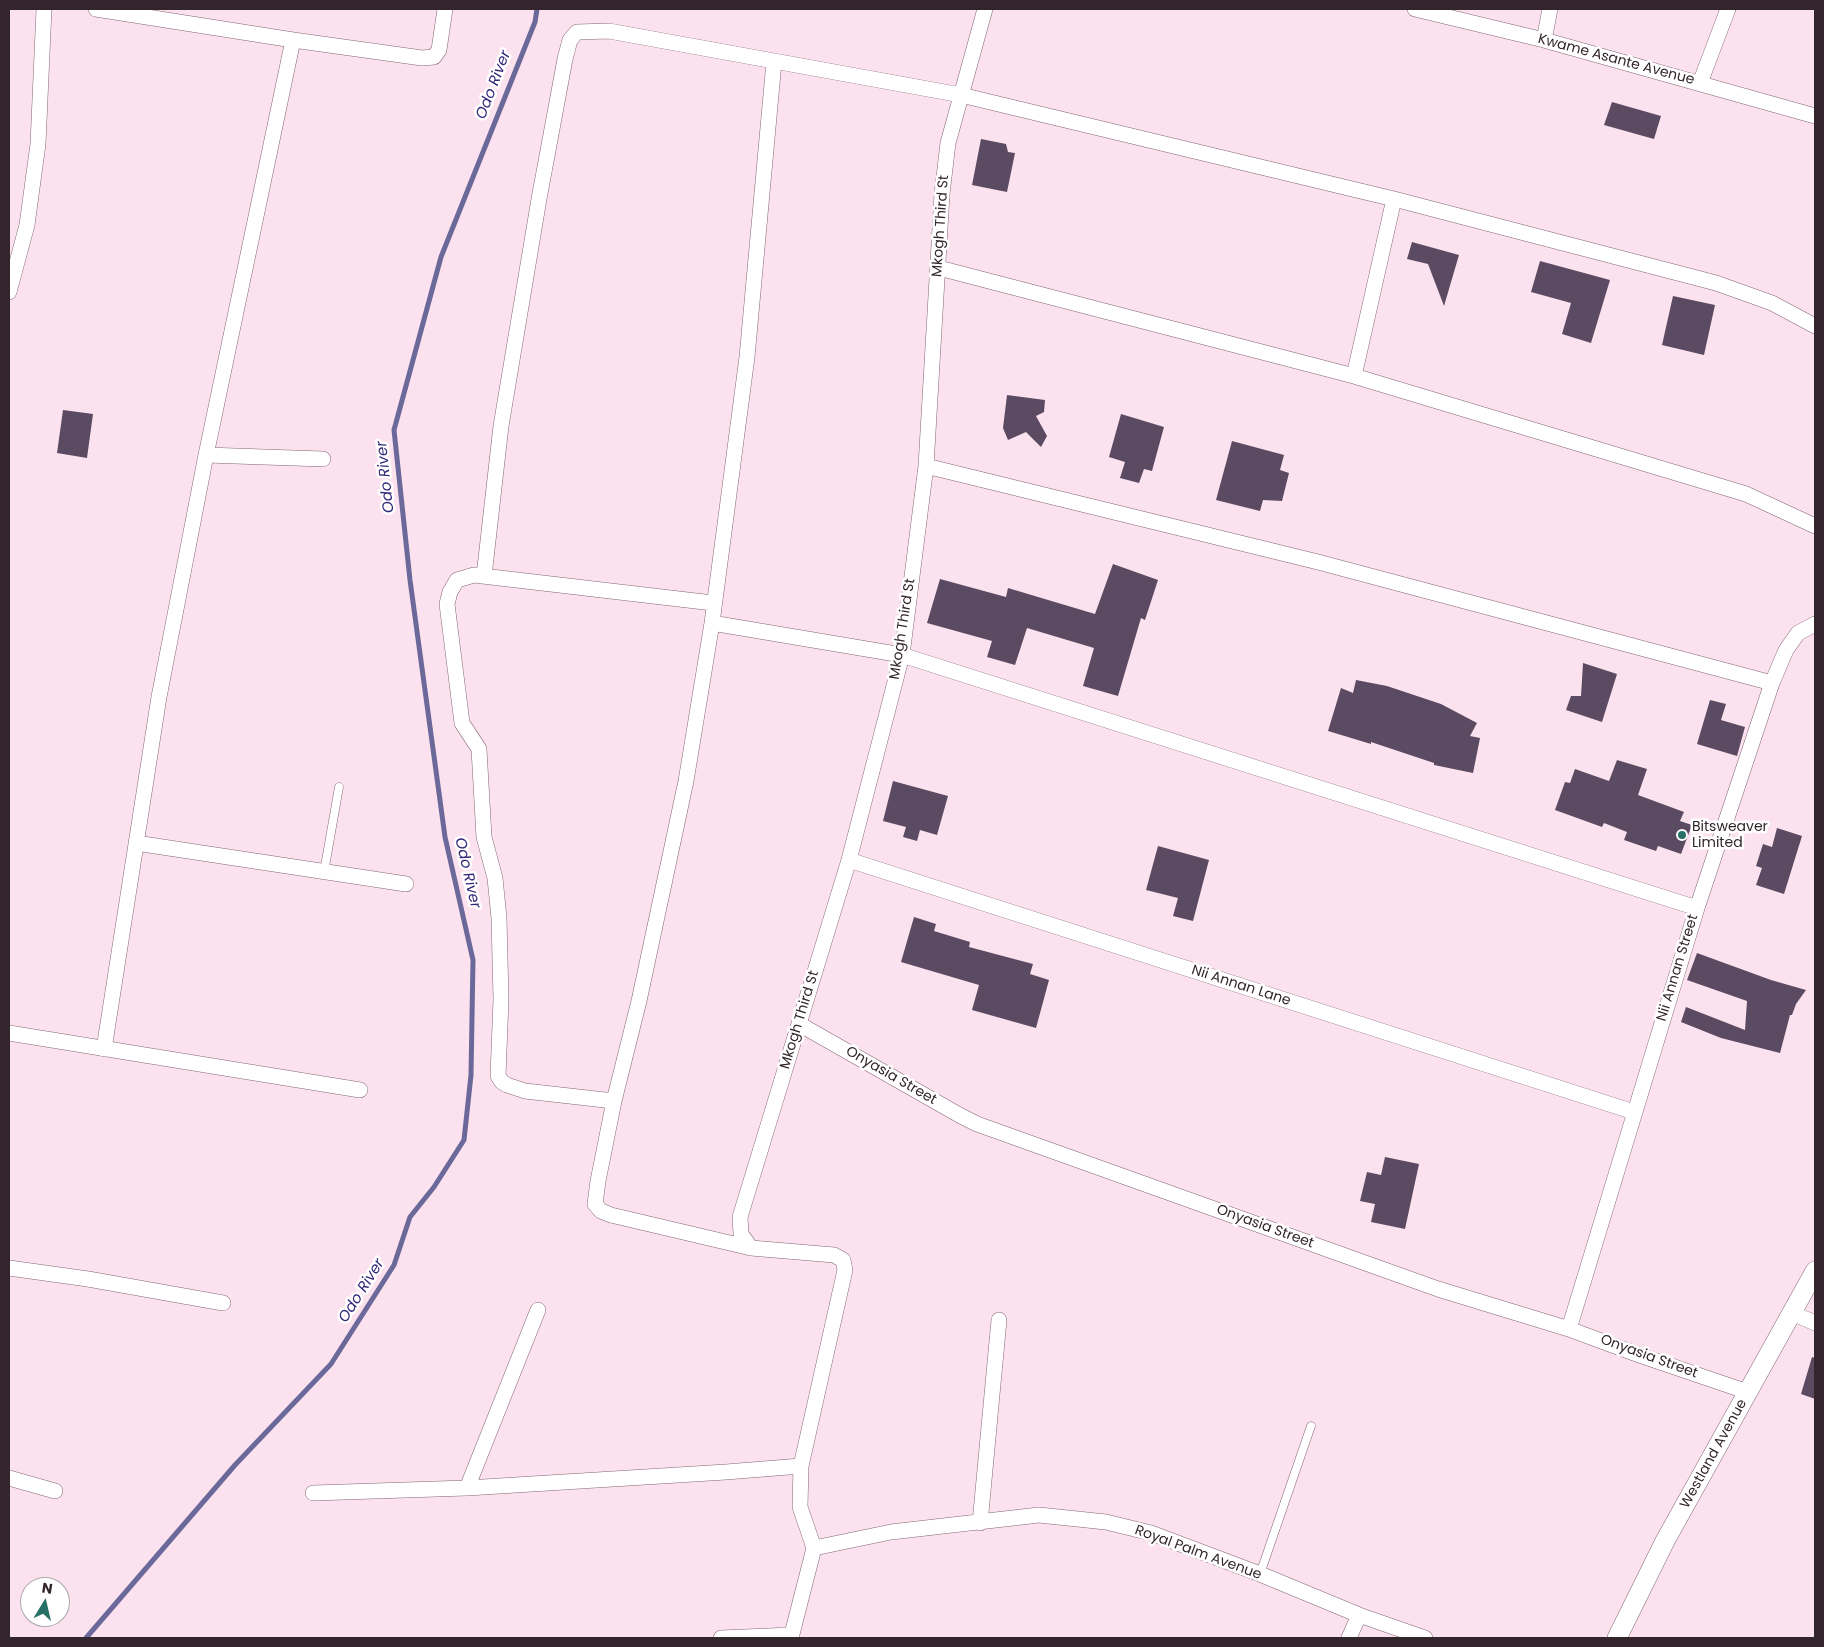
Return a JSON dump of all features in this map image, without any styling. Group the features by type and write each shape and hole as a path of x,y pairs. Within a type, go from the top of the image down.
{"street":[{"path":"9,292 27,226 38,144 44,9"},
{"path":"96,9 422,58 434,57 439,50 445,9"},
{"name":"Mkogh Third St","path":"751,1248 741,1234 740,1217 849,860 902,654 926,466 942,194 948,143 985,9"},
{"name":"Kwame Asante Avenue","path":"1415,9 1544,40 1815,116"},
{"path":"1544,40 1550,9"},
{"path":"1700,83 1728,9"},
{"path":"484,576 502,426 539,199 570,40 577,32 609,31 961,95 1394,199 1716,283 1772,303 1815,326"},
{"path":"104,1049 159,697 206,455 293,40"},
{"path":"721,1638 791,1637 814,1548 800,1506 801,1466 845,1270 843,1260 834,1255 751,1248 611,1215 601,1211 595,1204 614,1101 639,1001 686,781 712,623 713,603 747,357 774,62"},
{"path":"1354,376 1394,199"},
{"path":"939,268 1354,376 1746,494 1815,526"},
{"path":"206,455 323,459"},
{"path":"926,466 1318,562 1772,683"},
{"path":"614,1101 525,1091 507,1085 498,1076 501,999 499,918 495,878 484,837 479,750 462,723 447,604 450,592 457,580 474,575 713,603"},
{"path":"712,623 902,654 1697,908"},
{"name":"Nii Annan Street","path":"1569,1329 1697,908 1772,683 1786,650 1798,633 1815,624"},
{"path":"136,843 406,884"},
{"name":"Nii Annan Lane","path":"849,860 1634,1112"},
{"name":"Onyasia Street","path":"800,1024 977,1124 1438,1289 1498,1309 1569,1329 1748,1392"},
{"path":"9,1033 360,1090"},
{"path":"9,1268 88,1279 223,1303"},
{"name":"Westland Avenue","path":"1617,1638 1666,1541 1815,1272"},
{"path":"467,1488 538,1310"},
{"path":"1792,1313 1815,1323"},
{"path":"980,1523 999,1320"},
{"path":"313,1493 467,1488 801,1466"},
{"path":"9,1478 55,1491"},
{"name":"Royal Palm Avenue","path":"814,1548 891,1532 1039,1515 1106,1522 1151,1533 1260,1574 1359,1615 1425,1638"},
{"path":"1349,1638 1359,1615"}],"lane":[{"path":"324,872 339,787"},
{"path":"1260,1574 1311,1426"}],"building":[{"path":"1612,102 1661,116 1654,139 1604,125"},
{"path":"981,139 1006,144 1008,152 1015,153 1007,192 972,185"},
{"path":"1412,242 1459,255 1444,306 1428,264 1407,259"},
{"path":"1540,261 1610,280 1591,343 1562,334 1571,303 1531,292"},
{"path":"1673,296 1715,305 1704,355 1662,345"},
{"path":"1007,395 1045,400 1044,412 1036,416 1047,436 1041,447 1026,432 1008,440 1003,428"},
{"path":"63,410 93,414 87,458 57,453"},
{"path":"1121,414 1164,427 1152,471 1144,469 1139,483 1120,478 1125,462 1109,457"},
{"path":"1232,441 1284,455 1280,470 1289,473 1282,501 1263,500 1260,511 1216,500"},
{"path":"1113,564 1158,580 1145,620 1141,618 1118,696 1083,686 1094,648 1027,628 1015,665 987,657 992,641 927,623 940,579 1006,597 1008,588 1095,614"},
{"path":"1583,663 1617,674 1602,722 1566,710 1571,696 1581,696"},
{"path":"1356,680 1387,686 1441,704 1477,723 1470,736 1480,738 1473,773 1434,765 1434,763 1371,742 1371,744 1328,731 1341,688 1353,693"},
{"path":"1710,700 1726,704 1721,720 1745,727 1737,756 1697,744"},
{"path":"1617,760 1647,769 1638,795 1684,812 1680,821 1692,825 1681,854 1658,846 1656,851 1624,840 1627,832 1604,823 1602,827 1555,810 1565,782 1570,783 1575,769 1609,781"},
{"path":"893,781 948,796 937,835 920,830 917,841 903,837 906,827 883,821"},
{"path":"1777,828 1802,836 1784,894 1756,885 1762,868 1756,866 1763,844 1772,847"},
{"path":"1158,846 1209,860 1193,921 1173,916 1178,898 1146,890"},
{"path":"914,917 936,924 934,931 970,942 969,947 1033,964 1030,974 1049,980 1036,1028 972,1010 979,985 901,962"},
{"path":"1697,953 1771,980 1806,990 1796,1004 1792,1015 1790,1015 1780,1053 1721,1038 1681,1022 1686,1007 1745,1030 1747,1001 1687,980"},
{"path":"1385,1157 1419,1164 1405,1229 1371,1222 1375,1204 1360,1201 1367,1172 1381,1175"},
{"path":"1812,1357 1815,1358 1815,1399 1801,1394"}],"waterway":[{"name":"Odo River","path":"86,1638 235,1465 331,1364 394,1265 410,1217 434,1187 464,1140 471,1075 473,960 445,837 410,580 394,430 441,257 535,22 537,9"}],"place":[{"name":"Bitsweaver Limited","path":"1682,835"}]}
